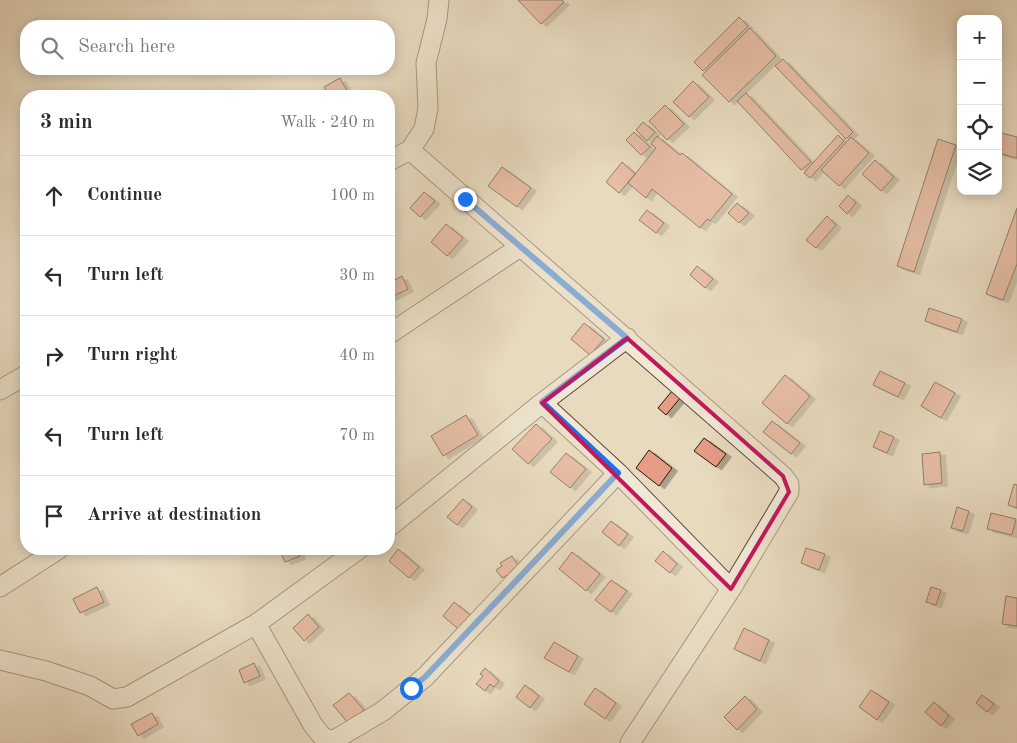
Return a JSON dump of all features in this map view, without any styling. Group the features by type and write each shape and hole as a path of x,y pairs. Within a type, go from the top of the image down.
{"street":[{"path":"395,158 410,150 424,129 428,108 426,63 437,19 439,0"},
{"path":"410,150 627,338 790,484 789,492 731,589 630,743"},
{"path":"395,330 520,247"},
{"path":"395,521 542,402 627,338"},
{"path":"0,390 20,378"},
{"path":"542,402 618,473 731,589"},
{"path":"256,624 313,725 327,740 336,739 383,711 425,677 618,473"},
{"path":"0,587 50,555"},
{"path":"0,660 46,671 90,686 113,699 127,697 256,624 350,555"}],"highlighted area":[{"path":"627,338 783,476 789,492 731,589 542,403"}],"building":[{"path":"518,0 562,0 564,2 541,24"},
{"path":"739,17 748,26 703,71 694,62"},
{"path":"750,28 776,56 729,102 702,75"},
{"path":"783,59 853,132 846,139 775,66"},
{"path":"340,78 347,90 326,90 324,87"},
{"path":"693,81 709,97 689,117 673,102"},
{"path":"746,93 811,162 801,170 737,101"},
{"path":"665,105 684,124 667,140 649,121"},
{"path":"643,122 655,132 647,141 636,130"},
{"path":"634,132 650,147 641,155 626,140"},
{"path":"1002,133 1017,137 1017,158 1002,154"},
{"path":"838,135 844,141 810,178 804,173"},
{"path":"657,136 680,155 682,153 732,194 710,221 707,219 700,228 652,189 646,198 628,183 656,148 651,144"},
{"path":"851,137 869,153 839,186 821,170"},
{"path":"938,139 956,145 914,272 897,266"},
{"path":"875,160 894,177 881,191 862,174"},
{"path":"622,162 635,174 619,193 606,182"},
{"path":"502,167 531,188 517,207 488,186"},
{"path":"424,192 435,201 420,217 410,208"},
{"path":"848,195 856,203 847,214 839,206"},
{"path":"737,203 749,213 739,223 728,213"},
{"path":"1017,208 1017,264 1003,300 986,294"},
{"path":"647,210 664,223 656,233 639,220"},
{"path":"827,216 836,225 816,248 806,240"},
{"path":"446,224 463,238 447,256 431,242"},
{"path":"697,266 713,279 705,288 690,275"},
{"path":"402,276 408,289 395,295 395,280"},
{"path":"929,308 962,319 957,332 925,321"},
{"path":"584,323 604,339 590,355 571,339"},
{"path":"880,371 905,383 898,397 873,385"},
{"path":"785,375 810,396 787,424 762,403"},
{"path":"935,382 955,393 941,418 921,406"},
{"path":"672,391 681,397 666,415 658,408"},
{"path":"466,415 478,435 443,456 431,436"},
{"path":"772,421 800,443 791,454 763,432"},
{"path":"536,424 552,439 528,464 512,449"},
{"path":"880,431 894,437 887,453 873,447"},
{"path":"704,438 726,454 716,467 694,451"},
{"path":"649,450 672,468 659,486 636,468"},
{"path":"940,452 942,483 924,485 922,454"},
{"path":"566,453 586,469 570,488 550,472"},
{"path":"1014,484 1017,485 1017,508 1008,505"},
{"path":"463,499 472,507 457,525 447,517"},
{"path":"957,507 969,511 963,531 951,528"},
{"path":"991,513 1016,519 1012,535 987,529"},
{"path":"611,521 628,534 619,546 602,532"},
{"path":"806,548 825,554 819,570 801,563"},
{"path":"398,549 419,567 409,578 389,561"},
{"path":"663,551 677,564 670,573 655,561"},
{"path":"572,552 600,574 586,591 559,569"},
{"path":"282,555 300,555 300,556 285,562"},
{"path":"512,556 522,571 510,579 507,575 502,578 496,570 502,566 500,563"},
{"path":"611,580 627,591 611,612 595,600"},
{"path":"97,587 104,602 80,613 73,599"},
{"path":"931,587 941,590 936,605 926,602"},
{"path":"1006,596 1017,598 1017,626 1002,624"},
{"path":"454,602 474,618 462,632 443,616"},
{"path":"308,614 319,627 304,641 293,628"},
{"path":"744,628 769,640 760,661 734,649"},
{"path":"554,642 578,656 569,672 544,658"},
{"path":"254,663 260,676 244,683 239,670"},
{"path":"485,668 499,681 494,687 490,684 485,691 476,684 483,676 480,674"},
{"path":"525,685 539,696 530,708 516,697"},
{"path":"595,688 616,703 605,719 584,704"},
{"path":"871,690 889,702 877,720 859,707"},
{"path":"349,693 364,710 348,723 333,705"},
{"path":"982,695 994,704 987,712 976,703"},
{"path":"745,696 757,709 737,730 724,717"},
{"path":"934,702 949,716 941,726 925,712"},
{"path":"152,713 158,724 138,736 131,724"}],"route":[{"path":"411,688 425,677 618,473 542,402 627,338 465,199"}]}
